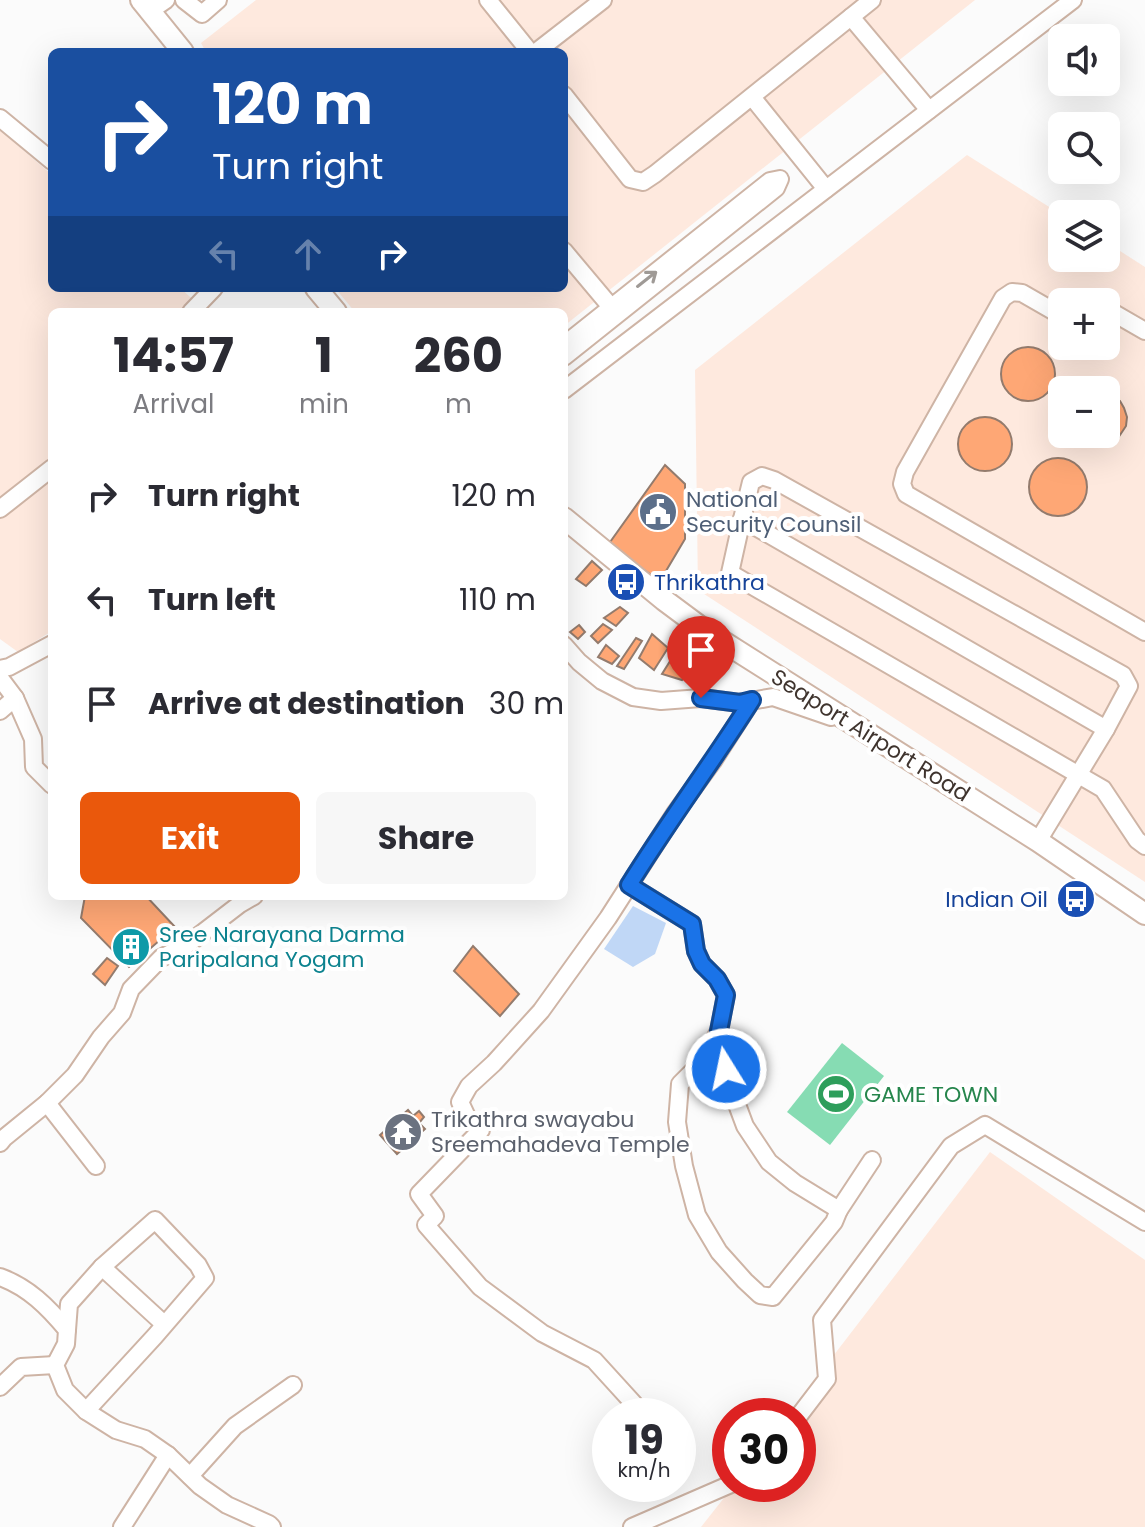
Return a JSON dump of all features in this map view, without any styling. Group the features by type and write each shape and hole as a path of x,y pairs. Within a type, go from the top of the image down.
{"main road":[{"path":"152,4 180,48"},
{"path":"319,292 333,308"},
{"name":"Seaport Airport Road","path":"568,521 703,629 1038,841 1145,914"}],"street":[{"path":"184,0 202,14 218,0"},
{"path":"488,0 527,48"},
{"path":"541,48 603,0"},
{"path":"568,100 630,179 643,182 872,0"},
{"path":"568,387 1073,0"},
{"path":"851,17 929,110"},
{"path":"752,97 826,189"},
{"path":"0,118 48,158"},
{"path":"568,342 600,322 776,188 780,179 802,160"},
{"path":"568,353 611,307 770,181 780,179"},
{"path":"568,256 611,307"},
{"path":"194,308 208,292"},
{"path":"1048,308 1022,293 1012,292 1003,298 905,472 902,484 906,494 1145,632"},
{"path":"1120,317 1145,331"},
{"path":"0,509 48,471"},
{"path":"1038,841 1078,774 1106,729 1129,686 1123,675 774,480 762,476 751,482 730,573 1078,774 1103,789 1137,840 1145,846"},
{"path":"742,519 1106,729"},
{"path":"0,669 48,646"},
{"path":"568,650 602,681 633,697 661,701 701,698 740,703 773,697 854,724"},
{"path":"0,678 15,698 33,739 34,767 48,781"},
{"path":"0,711 15,698"},
{"path":"629,1398 594,1360 542,1333 480,1287 426,1225 435,1216 419,1194 481,1130 468,1119 460,1102 469,1086 541,1011 608,918 752,700"},
{"path":"629,885 692,924 696,951 702,964 717,979 726,995 719,1031 702,1062 680,1084 677,1122 684,1166 697,1215 719,1252 760,1295 773,1297 834,1222 872,1160"},
{"path":"0,1143 75,1075 122,1013 131,989 161,958 188,944 247,900"},
{"path":"719,1031 729,1083 745,1126 769,1162 795,1183 839,1210"},
{"path":"702,1062 726,1069"},
{"path":"47,1103 96,1166"},
{"path":"812,1398 827,1379 822,1320 951,1146 985,1125 1145,1222"},
{"path":"86,1411 205,1278 198,1265 155,1220 102,1267 69,1304 66,1344 55,1365 65,1390 86,1411 116,1430 145,1439 227,1505 272,1527"},
{"path":"102,1267 164,1324"},
{"path":"0,1277 12,1281 47,1306 67,1330"},
{"path":"0,1387 21,1367 55,1365"},
{"path":"190,1476 235,1426 293,1385"},
{"path":"122,1527 168,1455"},
{"path":"632,1527 712,1492"}],"shaded area":[{"path":"256,0 975,0 568,323 568,308 352,308 338,292 568,292 568,48 204,48 201,43"},
{"path":"0,130 48,172 48,292 184,292 202,308 48,308 48,633 18,652 0,639"},
{"path":"967,155 1048,206 1048,272 1120,272 1120,251 1145,267 1145,882 698,590 695,370"},
{"path":"990,1152 1145,1260 1145,1527 701,1527 721,1502 816,1502 816,1398 801,1398"}],"green space":[{"name":"GAME TOWN","path":"842,1043 884,1076 830,1145 787,1112"}],"water":[{"path":"633,906 666,923 655,954 633,967 604,949"}],"building":[{"path":"1018,349 1038,349 1053,364 1055,374 1048,376 1048,392 1038,399 1018,399 1003,384 1003,364"},
{"path":"1120,401 1127,417 1120,435"},
{"path":"985,417 1004,425 1012,444 1004,463 985,471 966,463 958,444 966,425"},
{"path":"1058,458 1079,466 1087,487 1079,508 1058,516 1037,508 1029,487 1037,466"},
{"name":"National Security Counsil","path":"665,465 685,484 685,539 660,581 608,545"},
{"path":"592,561 602,570 586,586 576,579"},
{"path":"620,607 628,613 616,626 604,618"},
{"path":"603,624 612,630 598,643 591,636"},
{"path":"579,625 585,632 578,639 570,632"},
{"path":"652,634 668,648 654,670 639,658"},
{"path":"636,638 642,641 624,669 617,666"},
{"path":"606,645 619,656 612,664 598,657"},
{"path":"677,650 696,666 682,680 662,674"},
{"name":"Sree Narayana Darma Paripalana Yogam","path":"84,900 150,900 175,927 129,967 81,918"},
{"path":"473,946 519,994 500,1016 454,971"},
{"path":"107,958 118,966 105,985 93,974"},
{"name":"Trikathra swayabu Sreemahadeva Temple","path":"408,1110 413,1116 419,1111 424,1117 419,1123 425,1129 397,1154 380,1135"}],"place":[{"name":"National Security Counsil","path":"658,512"},
{"name":"Thrikathra","path":"626,582"},
{"name":"Indian Oil","path":"1076,899"},
{"name":"Sree Narayana Darma Paripalana Yogam","path":"131,947"},
{"name":"GAME TOWN","path":"836,1094"},
{"name":"Trikathra swayabu Sreemahadeva Temple","path":"403,1132"}],"route":[{"path":"701,698 740,703 752,700 629,885 692,924 696,951 702,964 717,979 726,995 719,1031 726,1069"}]}
